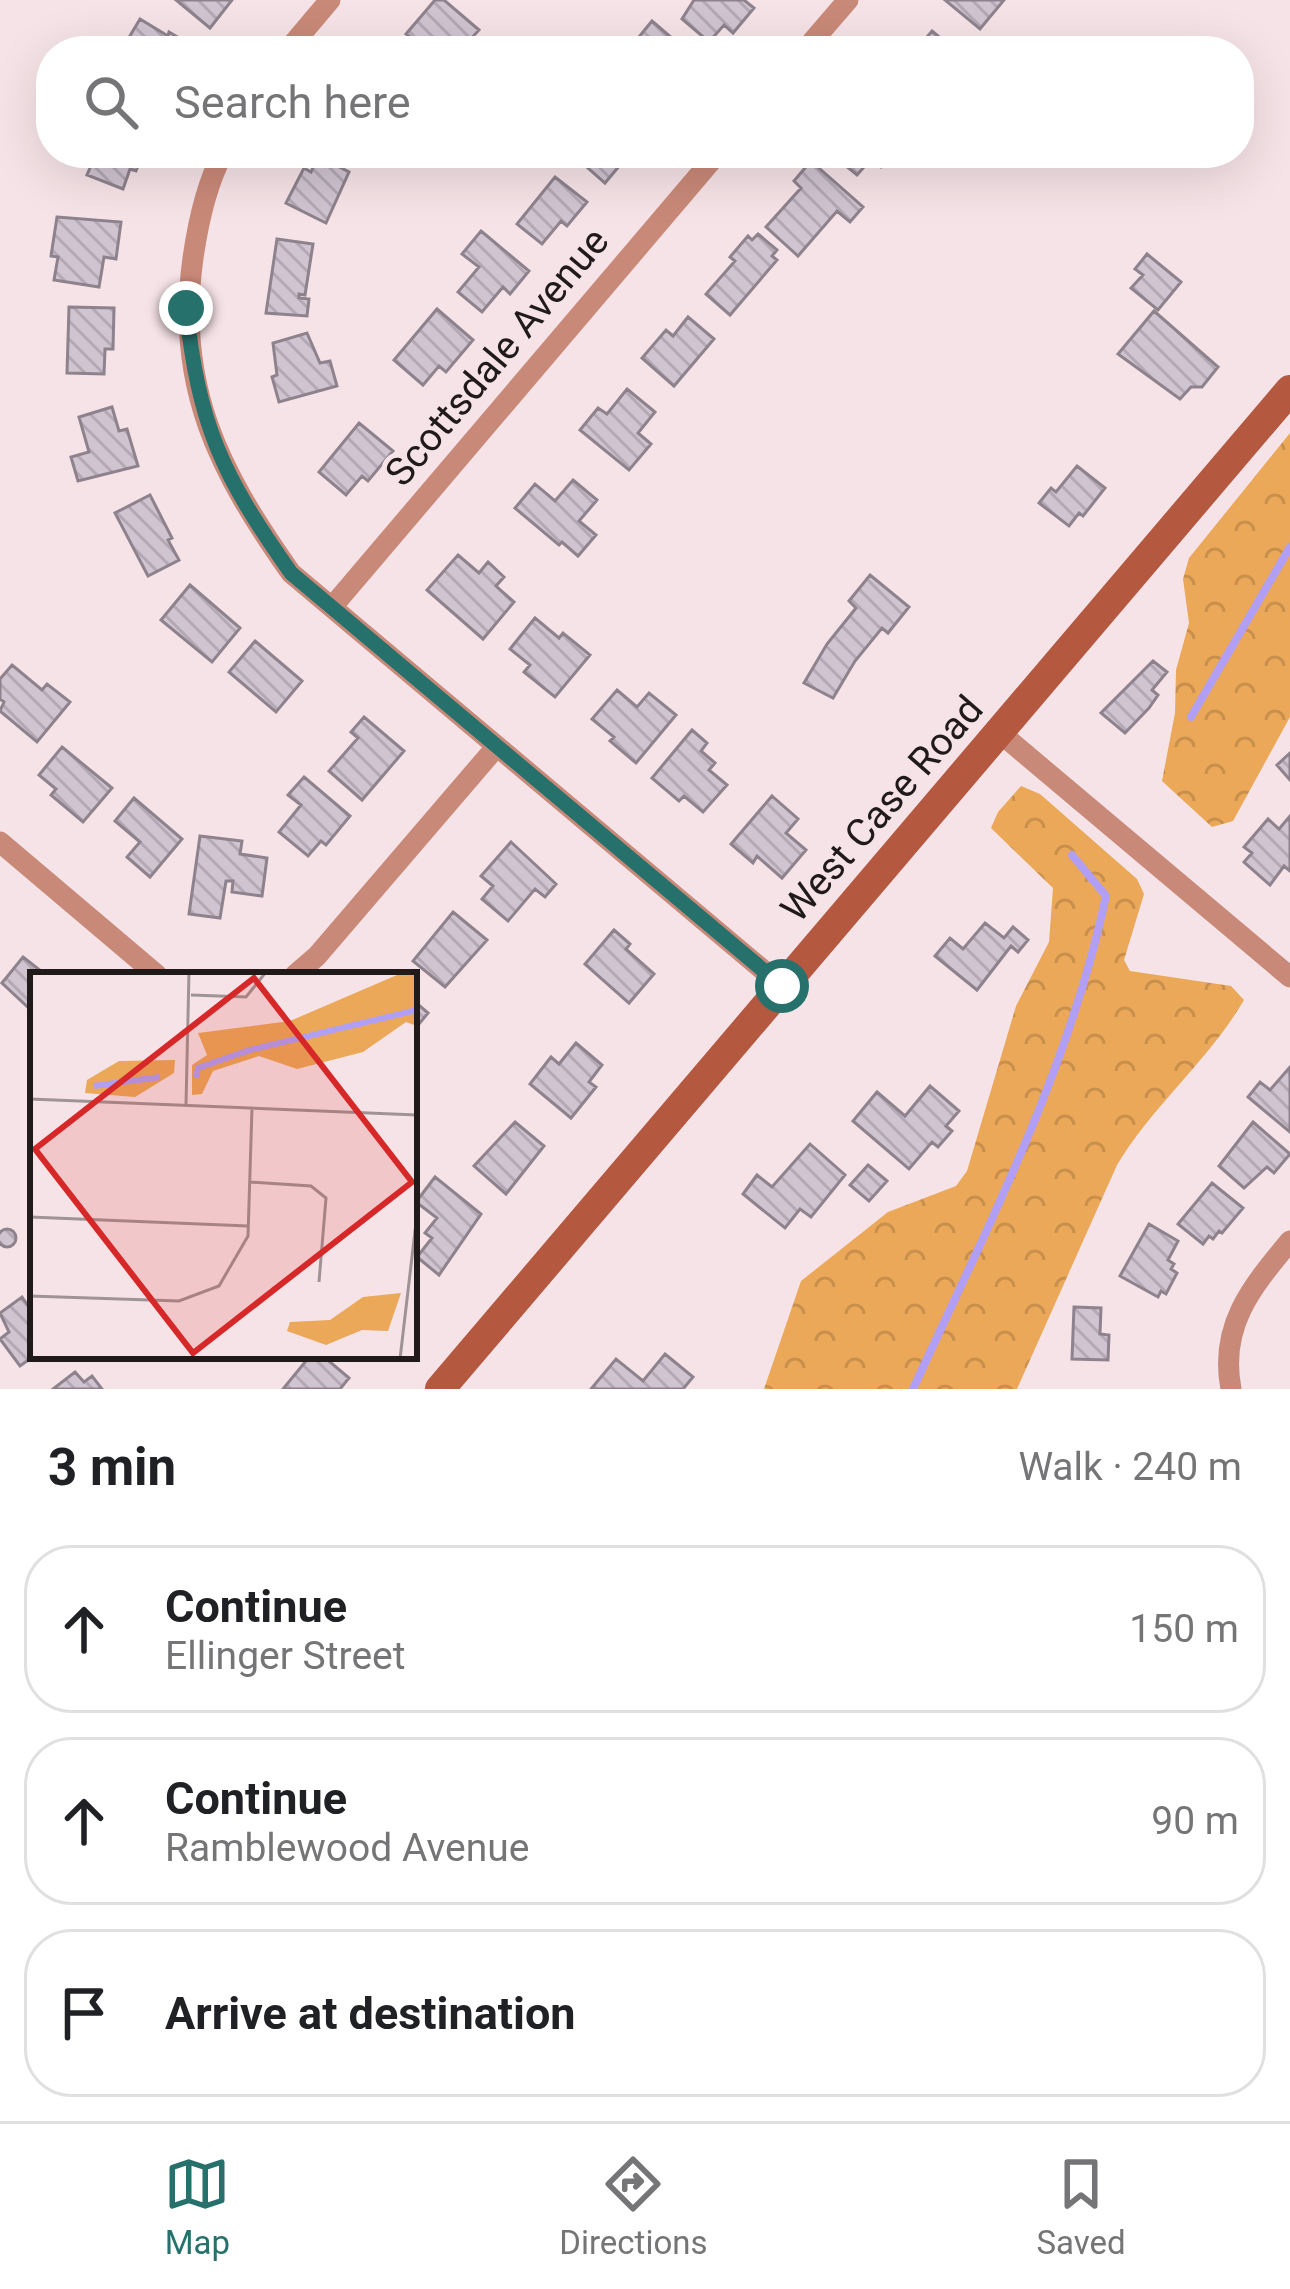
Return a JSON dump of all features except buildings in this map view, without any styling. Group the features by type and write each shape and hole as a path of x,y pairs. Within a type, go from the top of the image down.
{"main road":[{"name":"West Case Road","path":"440,1389 1290,390"}],"street":[{"path":"300,36 330,0"},
{"path":"817,36 848,0"},
{"path":"215,168 196,234 186,308 194,380 215,449 243,505 291,573 782,986"},
{"name":"Scottsdale Avenue","path":"332,607 705,168"},
{"path":"999,733 1288,972"},
{"path":"298,972 497,746"},
{"path":"0,842 153,972"},
{"path":"1231,1389 1229,1335 1240,1304 1290,1241"}],"green space":[{"path":"1290,433 1290,717 1233,821 1212,827 1162,781 1175,713 1176,670 1189,623 1183,579 1189,558"},
{"path":"1021,786 1040,794 1137,879 1144,894 1124,960 1130,971 1231,986 1244,1000 1117,1165 1017,1389 764,1389 801,1281 888,1212 956,1186 967,1171 1016,1006 1049,942 1053,888 991,828 998,812"}],"waterway":[{"path":"1191,717 1290,547"},
{"path":"913,1389 1023,1147 1090,960 1106,896 1072,855"}],"route":[{"path":"186,308 194,380 215,449 243,505 291,573 782,986"}]}
